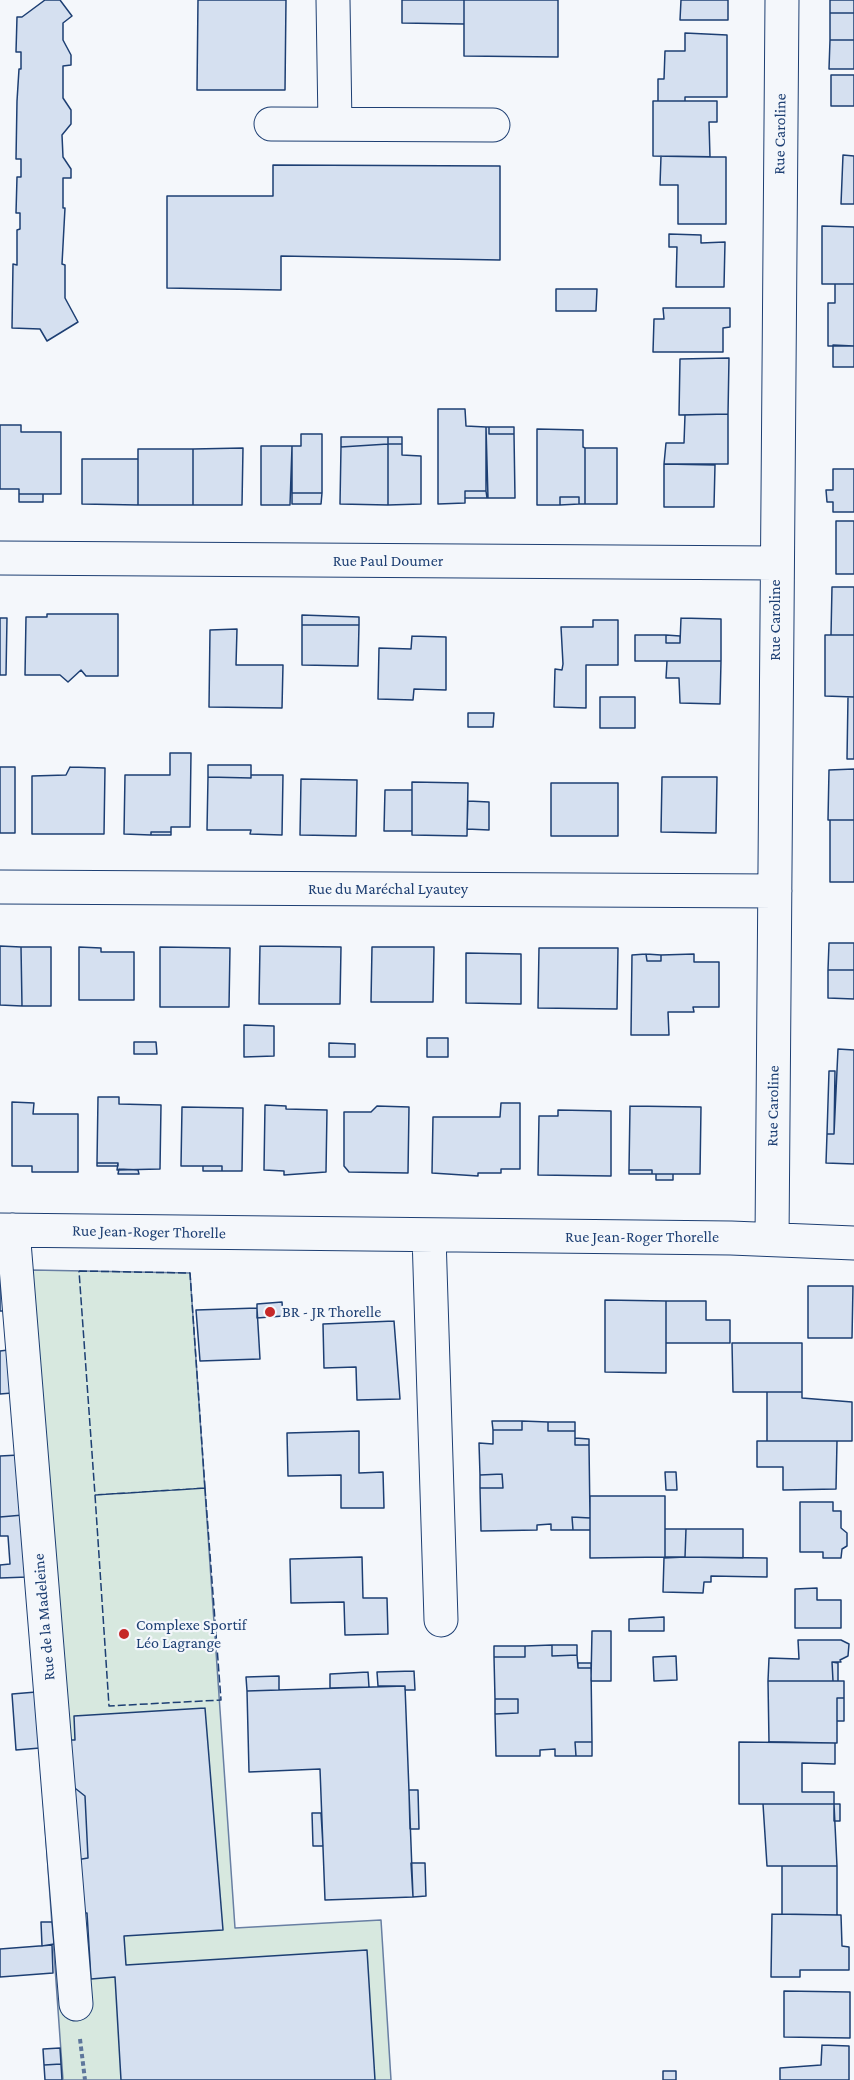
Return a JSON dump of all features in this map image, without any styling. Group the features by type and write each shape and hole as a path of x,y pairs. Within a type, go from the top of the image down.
{"street":[{"path":"333,0 335,124"},
{"name":"Rue Caroline","path":"772,1239 775,563 782,0"},
{"path":"272,123 493,125"},
{"name":"Rue Paul Doumer","path":"0,558 775,563"},
{"name":"Rue du Maréchal Lyautey","path":"0,887 775,891"},
{"name":"Rue Jean-Roger Thorelle","path":"6,1230 772,1239 854,1242"},
{"name":"Rue de la Madeleine","path":"6,1230 76,2004"},
{"path":"429,1236 441,1620"}],"shaded area":[{"name":"Complexe Sportif Léo Lagrange","path":"32,1270 190,1273 235,1928 381,1920 391,2080 63,2080 7,1289"}],"building":[{"path":"45,0 60,0 72,16 63,23 63,40 71,55 71,65 63,66 63,98 71,110 71,124 62,135 63,157 71,169 71,178 63,178 63,208 65,208 62,264 65,265 65,298 78,322 47,341 40,329 12,328 13,264 17,265 17,230 20,229 20,213 16,213 17,177 21,177 21,159 16,159 17,101 19,69 21,69 21,52 16,52 17,17 22,17"},
{"path":"198,0 286,0 285,90 197,90"},
{"path":"402,0 464,0 464,24 402,23"},
{"path":"464,0 558,0 558,57 464,56"},
{"path":"681,0 728,0 728,20 680,20"},
{"path":"830,0 854,0 854,13 830,13"},
{"path":"830,13 854,13 854,40 830,40"},
{"path":"685,33 727,35 727,97 685,97 685,101 658,101 658,79 664,79 665,51 685,51"},
{"path":"830,40 854,40 854,69 829,69"},
{"path":"831,75 854,75 854,106 831,106"},
{"path":"653,101 717,101 717,122 709,122 710,157 653,156"},
{"path":"843,155 854,156 854,204 841,204"},
{"path":"661,156 726,157 726,224 678,224 678,185 660,185"},
{"path":"273,165 500,166 500,260 281,256 281,290 167,288 167,196 273,196"},
{"path":"822,226 854,227 854,284 822,284"},
{"path":"669,234 701,235 701,243 725,242 724,287 676,287 677,247 669,247"},
{"path":"835,284 854,284 854,346 828,346 828,303 835,303"},
{"path":"556,289 597,289 596,311 556,311"},
{"path":"663,308 730,308 730,327 723,328 723,352 653,352 654,319 664,319"},
{"path":"833,345 854,346 854,367 833,367"},
{"path":"729,358 728,414 679,415 680,359"},
{"path":"438,409 465,409 466,426 486,427 486,491 465,491 465,503 438,504"},
{"path":"728,414 728,464 664,464 666,443 684,443 685,415"},
{"path":"0,425 21,425 21,432 61,432 61,494 19,494 19,489 0,489"},
{"path":"486,427 489,427 489,434 514,434 515,498 488,498"},
{"path":"489,427 514,427 514,434 489,434"},
{"path":"537,429 583,430 585,504 579,504 579,497 560,497 560,505 537,505"},
{"path":"301,434 322,434 322,493 292,493 292,446 301,446"},
{"path":"341,437 388,437 388,444 341,447"},
{"path":"388,437 402,437 402,444 388,444"},
{"path":"388,444 402,444 402,455 421,456 421,504 388,505"},
{"path":"388,444 388,505 340,504 341,447"},
{"path":"261,446 292,446 290,505 261,505"},
{"path":"243,448 242,505 193,505 193,449"},
{"path":"585,448 617,448 617,504 585,504"},
{"path":"138,449 193,449 193,505 138,505"},
{"path":"82,459 138,459 138,505 82,504"},
{"path":"664,464 715,465 714,507 664,507"},
{"path":"833,469 854,469 854,512 833,512 833,502 827,502 826,490 833,490"},
{"path":"465,491 486,491 487,498 465,498"},
{"path":"292,493 322,493 321,504 292,504"},
{"path":"19,494 43,494 43,502 19,502"},
{"path":"560,497 579,497 579,504 560,505"},
{"path":"836,521 854,521 854,574 836,574"},
{"path":"832,587 854,587 854,635 831,635"},
{"path":"47,614 118,614 118,676 86,676 81,670 68,682 60,675 25,675 26,617 47,617"},
{"path":"302,615 359,617 359,625 302,625"},
{"path":"0,618 7,618 6,675 0,675"},
{"path":"681,618 721,619 721,661 635,661 635,635 666,635 666,643 680,643"},
{"path":"593,620 618,620 618,665 586,665 586,708 554,707 555,669 562,670 563,664 561,627 593,627"},
{"path":"302,625 359,625 358,666 302,665"},
{"path":"237,629 236,665 283,665 282,708 209,707 210,630"},
{"path":"666,635 680,636 680,643 666,643"},
{"path":"825,635 854,635 854,697 825,696"},
{"path":"412,636 446,637 446,690 414,689 413,700 378,699 379,648 411,649"},
{"path":"667,661 721,661 720,704 680,703 679,678 666,678"},
{"path":"600,697 635,697 635,728 600,728"},
{"path":"848,697 854,697 854,759 847,759"},
{"path":"468,713 494,713 493,727 468,727"},
{"path":"170,753 191,753 190,827 171,827 171,832 151,832 151,835 124,834 125,775 170,775"},
{"path":"208,765 251,765 251,778 208,777"},
{"path":"0,767 15,767 15,833 0,833"},
{"path":"70,767 105,768 104,834 32,834 32,776 66,775"},
{"path":"854,769 854,820 828,820 829,770"},
{"path":"251,775 283,775 282,835 250,834 251,830 207,830 208,777 251,778"},
{"path":"662,777 717,777 716,833 661,832"},
{"path":"301,779 357,780 356,836 300,835"},
{"path":"412,782 468,783 467,836 412,835"},
{"path":"551,783 618,783 618,836 551,836"},
{"path":"385,790 412,790 412,831 384,831"},
{"path":"468,801 489,802 489,830 467,829"},
{"path":"830,820 854,820 854,882 830,882"},
{"path":"151,832 171,832 171,835 151,835"},
{"path":"829,943 854,943 854,970 828,970"},
{"path":"0,946 21,947 22,1006 0,1005"},
{"path":"260,946 341,947 340,1004 259,1004"},
{"path":"21,947 51,947 51,1006 22,1006"},
{"path":"79,947 101,948 101,952 134,952 134,1000 79,1000"},
{"path":"160,947 230,948 229,1007 160,1007"},
{"path":"372,947 434,947 433,1002 371,1002"},
{"path":"539,948 618,948 617,1009 538,1008"},
{"path":"466,953 521,954 521,1004 466,1003"},
{"path":"646,954 661,955 661,961 647,961"},
{"path":"646,954 647,961 661,961 661,955 694,954 694,962 719,962 719,1007 693,1007 694,1012 668,1012 669,1035 631,1035 632,955"},
{"path":"828,970 854,970 854,999 828,998"},
{"path":"244,1025 274,1026 274,1056 244,1057"},
{"path":"427,1038 448,1038 448,1057 427,1057"},
{"path":"134,1042 156,1042 157,1054 134,1054"},
{"path":"329,1043 355,1044 355,1057 329,1057"},
{"path":"838,1049 854,1050 854,1164 826,1163 827,1134 834,1134"},
{"path":"829,1071 835,1071 834,1134 827,1134"},
{"path":"98,1097 119,1097 119,1104 161,1105 160,1169 117,1170 118,1163 97,1163"},
{"path":"12,1102 34,1103 33,1114 78,1114 78,1172 32,1172 32,1166 12,1166"},
{"path":"501,1103 520,1103 520,1169 501,1169 501,1173 478,1173 478,1176 432,1173 433,1117 500,1117"},
{"path":"265,1105 286,1106 286,1109 327,1110 326,1172 284,1175 284,1171 264,1170"},
{"path":"377,1106 409,1107 408,1173 349,1172 344,1166 344,1112 371,1112"},
{"path":"630,1106 701,1107 700,1174 652,1174 652,1170 629,1170"},
{"path":"182,1107 243,1108 242,1171 222,1171 222,1166 181,1166"},
{"path":"558,1110 611,1111 611,1176 538,1175 539,1116 558,1116"},
{"path":"97,1163 118,1163 118,1166 97,1166"},
{"path":"203,1166 222,1166 222,1171 203,1171"},
{"path":"119,1169 138,1170 139,1174 118,1174"},
{"path":"629,1170 652,1170 652,1174 629,1174"},
{"path":"656,1174 673,1174 673,1180 656,1180"},
{"path":"0,1269 6,1311 0,1311"},
{"path":"808,1286 853,1286 852,1338 808,1338"},
{"path":"605,1300 666,1301 666,1373 605,1372"},
{"path":"666,1301 706,1301 706,1320 730,1320 730,1343 666,1343"},
{"name":"BR - JR Thorelle","path":"282,1302 283,1316 257,1318 257,1304"},
{"path":"257,1308 260,1359 200,1361 196,1310"},
{"path":"394,1321 400,1399 357,1400 356,1367 324,1368 323,1324"},
{"path":"732,1343 802,1343 802,1392 733,1392"},
{"path":"8,1350 12,1393 0,1394 0,1351"},
{"path":"767,1392 802,1392 802,1398 852,1402 852,1441 767,1441"},
{"path":"492,1421 522,1421 522,1430 493,1430"},
{"path":"522,1421 548,1422 548,1431 575,1431 575,1445 589,1445 590,1518 572,1517 573,1530 551,1530 551,1524 537,1525 537,1530 481,1531 480,1488 503,1488 502,1474 480,1475 479,1443 493,1444 493,1430 522,1430"},
{"path":"548,1422 575,1422 575,1431 548,1431"},
{"path":"359,1431 359,1473 383,1472 384,1508 341,1508 341,1475 288,1476 287,1433"},
{"path":"575,1438 589,1439 589,1445 575,1445"},
{"path":"757,1441 837,1441 836,1489 783,1490 783,1467 757,1467"},
{"path":"19,1455 23,1515 0,1517 0,1456"},
{"path":"665,1472 676,1472 677,1490 666,1490"},
{"path":"502,1474 503,1488 480,1488 480,1475"},
{"path":"590,1496 665,1496 665,1557 590,1558"},
{"path":"800,1502 833,1502 833,1511 841,1511 841,1528 847,1533 847,1546 842,1549 841,1558 823,1558 823,1552 800,1552"},
{"path":"23,1515 28,1577 0,1578 0,1565 10,1564 8,1536 0,1536 0,1517"},
{"path":"572,1517 590,1518 590,1530 573,1530"},
{"path":"665,1529 686,1529 685,1557 665,1557"},
{"path":"686,1529 743,1529 743,1558 685,1557"},
{"path":"362,1557 363,1598 387,1598 388,1634 345,1635 344,1602 291,1603 290,1559"},
{"path":"664,1558 767,1558 767,1577 711,1576 711,1582 704,1582 703,1593 663,1592"},
{"path":"817,1588 817,1600 841,1600 841,1628 795,1628 795,1589"},
{"path":"664,1617 664,1631 629,1631 629,1619"},
{"path":"592,1631 611,1631 611,1681 591,1681"},
{"path":"798,1640 841,1640 849,1644 848,1656 840,1660 841,1662 832,1662 833,1681 768,1681 769,1658 799,1659"},
{"path":"552,1645 577,1645 577,1655 552,1656"},
{"path":"552,1645 552,1656 577,1655 578,1668 591,1668 592,1742 575,1742 576,1756 555,1756 555,1749 540,1750 540,1756 496,1756 495,1714 518,1713 518,1699 495,1699 494,1657 525,1657 525,1646"},
{"path":"494,1646 525,1646 525,1657 494,1657"},
{"path":"676,1656 677,1680 654,1681 653,1657"},
{"path":"832,1662 838,1663 838,1681 833,1681"},
{"path":"578,1663 591,1663 591,1668 578,1668"},
{"path":"414,1671 415,1690 405,1690 405,1686 378,1686 377,1672"},
{"path":"368,1672 369,1687 330,1688 330,1674"},
{"path":"279,1676 279,1690 247,1691 246,1677"},
{"path":"768,1681 844,1681 844,1698 837,1698 837,1743 769,1742"},
{"path":"405,1686 413,1897 325,1900 320,1769 249,1772 247,1691"},
{"path":"36,1692 40,1748 16,1750 12,1694"},
{"path":"837,1698 844,1698 844,1721 837,1721"},
{"path":"495,1699 518,1699 518,1713 495,1714"},
{"path":"205,1708 223,1930 124,1936 126,1965 367,1950 375,2080 121,2080 115,1977 91,1979 87,1913 79,1913 76,1860 88,1858 85,1796 71,1785 68,1740 75,1740 74,1716"},
{"path":"575,1742 592,1742 592,1756 576,1756"},
{"path":"739,1742 835,1743 835,1764 802,1763 802,1792 834,1792 834,1804 739,1804"},
{"path":"71,1785 85,1796 88,1858 76,1860"},
{"path":"409,1790 418,1790 419,1829 410,1829"},
{"path":"763,1804 834,1804 837,1866 767,1866"},
{"path":"834,1804 840,1804 840,1821 834,1821"},
{"path":"312,1813 321,1813 323,1846 313,1846"},
{"path":"411,1863 425,1863 426,1896 413,1897"},
{"path":"782,1866 837,1866 837,1915 782,1914"},
{"path":"772,1914 841,1915 842,1946 849,1947 849,1970 800,1970 800,1977 771,1977"},
{"path":"41,1922 52,1922 54,1944 42,1946"},
{"path":"52,1945 53,1973 0,1977 0,1949"},
{"path":"784,1991 850,1992 850,2038 784,2037"},
{"path":"822,2045 849,2046 849,2080 780,2080 780,2068 821,2065"},
{"path":"60,2048 61,2064 44,2065 43,2049"},
{"path":"61,2064 62,2080 45,2080 44,2065"},
{"path":"663,2071 676,2071 676,2080 663,2080"}],"fence":[{"path":"79,1271 190,1273 205,1488 95,1495 79,1271"},
{"path":"205,1488 221,1700 109,1706 95,1495 205,1488"}],"place":[{"name":"BR - JR Thorelle","path":"270,1312"},
{"name":"Complexe Sportif Léo Lagrange","path":"124,1634"}]}
